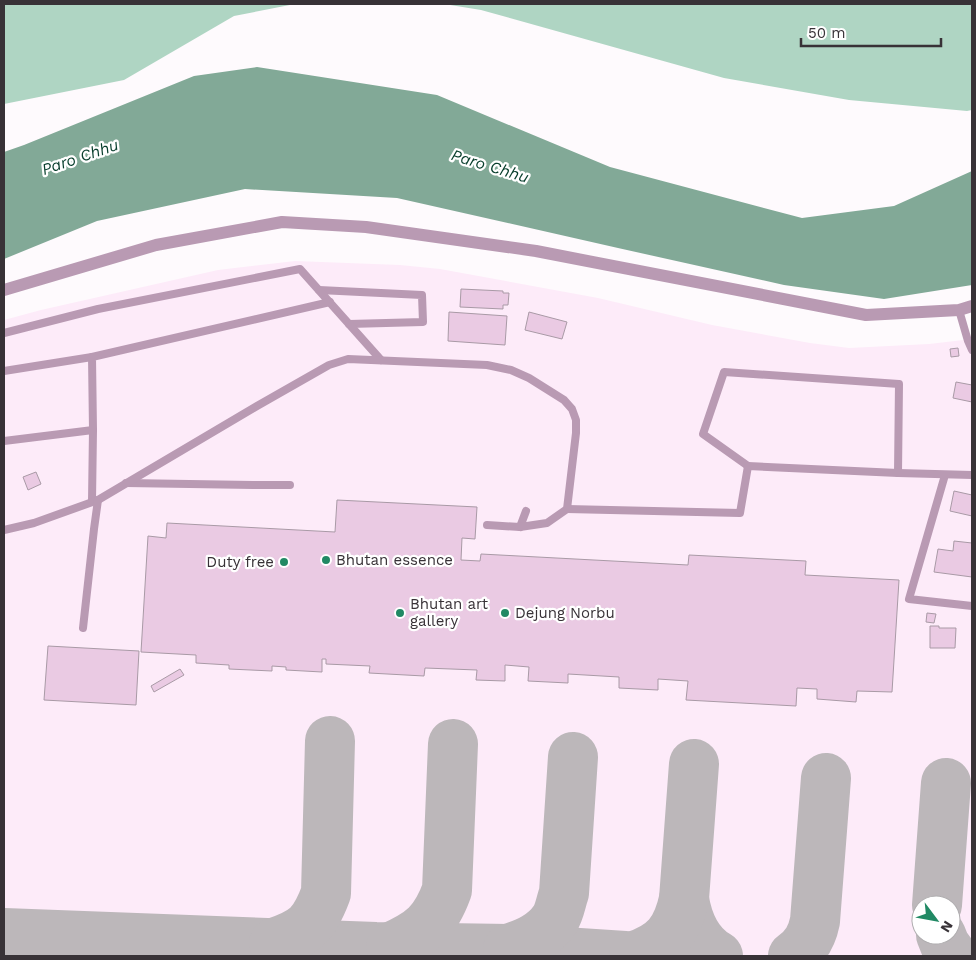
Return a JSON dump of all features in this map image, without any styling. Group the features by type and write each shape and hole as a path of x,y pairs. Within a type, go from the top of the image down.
{"street":[{"path":"4,290 156,245 282,222 366,227 536,251 866,315 959,310 972,306"}],"lane":[{"path":"4,333 114,306 300,269 381,360"},
{"path":"319,290 422,295 423,322 349,324"},
{"path":"4,372 92,357 330,302"},
{"path":"959,310 972,350"},
{"path":"83,628 96,500 92,357"},
{"path":"4,530 68,512 96,500 329,365 348,359 487,365 511,370 529,378 564,400 572,409 576,420 567,509"},
{"path":"898,473 899,384 724,372 703,434 748,466 898,473 972,475"},
{"path":"4,441 93,430"},
{"path":"487,525 520,527 547,524 567,509 740,513 748,466"},
{"path":"946,474 909,599 972,606"},
{"path":"126,483 290,485"},
{"path":"520,527 526,511"}],"shaded area":[{"path":"4,4 295,4 234,16 124,80 4,104"},
{"path":"444,4 972,4 972,110 849,100 724,78 481,10"},
{"path":"295,261 400,265 440,269 598,298 712,325 810,343 849,348 929,344 972,339 972,956 4,956 4,320 218,270"}],"water":[{"name":"Paro Chhu","path":"257,67 437,95 610,167 802,218 894,206 972,171 972,285 884,299 784,285 397,198 245,189 97,221 4,259 4,152 194,76"}],"building":[{"path":"461,289 509,293 508,305 503,305 503,309 460,307"},
{"path":"449,312 507,316 505,345 448,341"},
{"path":"529,312 567,322 562,339 525,330"},
{"path":"958,348 959,356 951,357 950,349"},
{"path":"956,382 972,385 972,402 953,398"},
{"path":"36,472 41,484 28,490 23,477"},
{"path":"954,491 972,495 972,516 950,511"},
{"path":"337,500 477,507 475,539 462,538 461,560 480,561 481,554 688,565 689,555 806,561 805,575 899,580 892,692 857,691 856,702 817,699 817,689 797,688 796,706 686,700 688,681 658,679 658,690 619,688 619,677 568,674 568,683 528,681 529,667 505,665 505,681 476,680 477,670 425,668 424,676 369,673 370,666 326,664 326,659 322,659 322,672 286,670 286,667 272,666 272,671 229,669 229,665 196,663 196,655 141,652 148,536 166,538 167,523 335,532"},
{"path":"954,541 972,543 972,577 934,572 938,549 953,551"},
{"path":"927,613 936,614 934,623 926,622"},
{"path":"930,626 956,628 955,648 930,648"},
{"path":"48,646 139,651 136,705 44,700"},
{"path":"180,669 184,675 154,692 151,686"}],"taxiway":[{"path":"274,943 294,935 308,926 322,904 326,893 330,741"},
{"path":"391,947 411,937 426,926 438,911 447,890 453,744"},
{"path":"508,949 528,941 546,930 555,919 559,909 564,893 573,757"},
{"path":"634,956 662,942 678,920 684,899 694,764"},
{"path":"793,956 808,941 815,921 826,778"},
{"path":"938,895 946,783"},
{"path":"684,899 688,916 699,939 718,956"},
{"path":"4,933 376,947 518,949 625,956"},
{"path":"945,945 953,956"}],"place":[{"name":"Bhutan essence","path":"326,560"},
{"name":"Duty free","path":"284,562"},
{"name":"Bhutan art gallery","path":"400,613"},
{"name":"Dejung Norbu","path":"505,613"}]}
